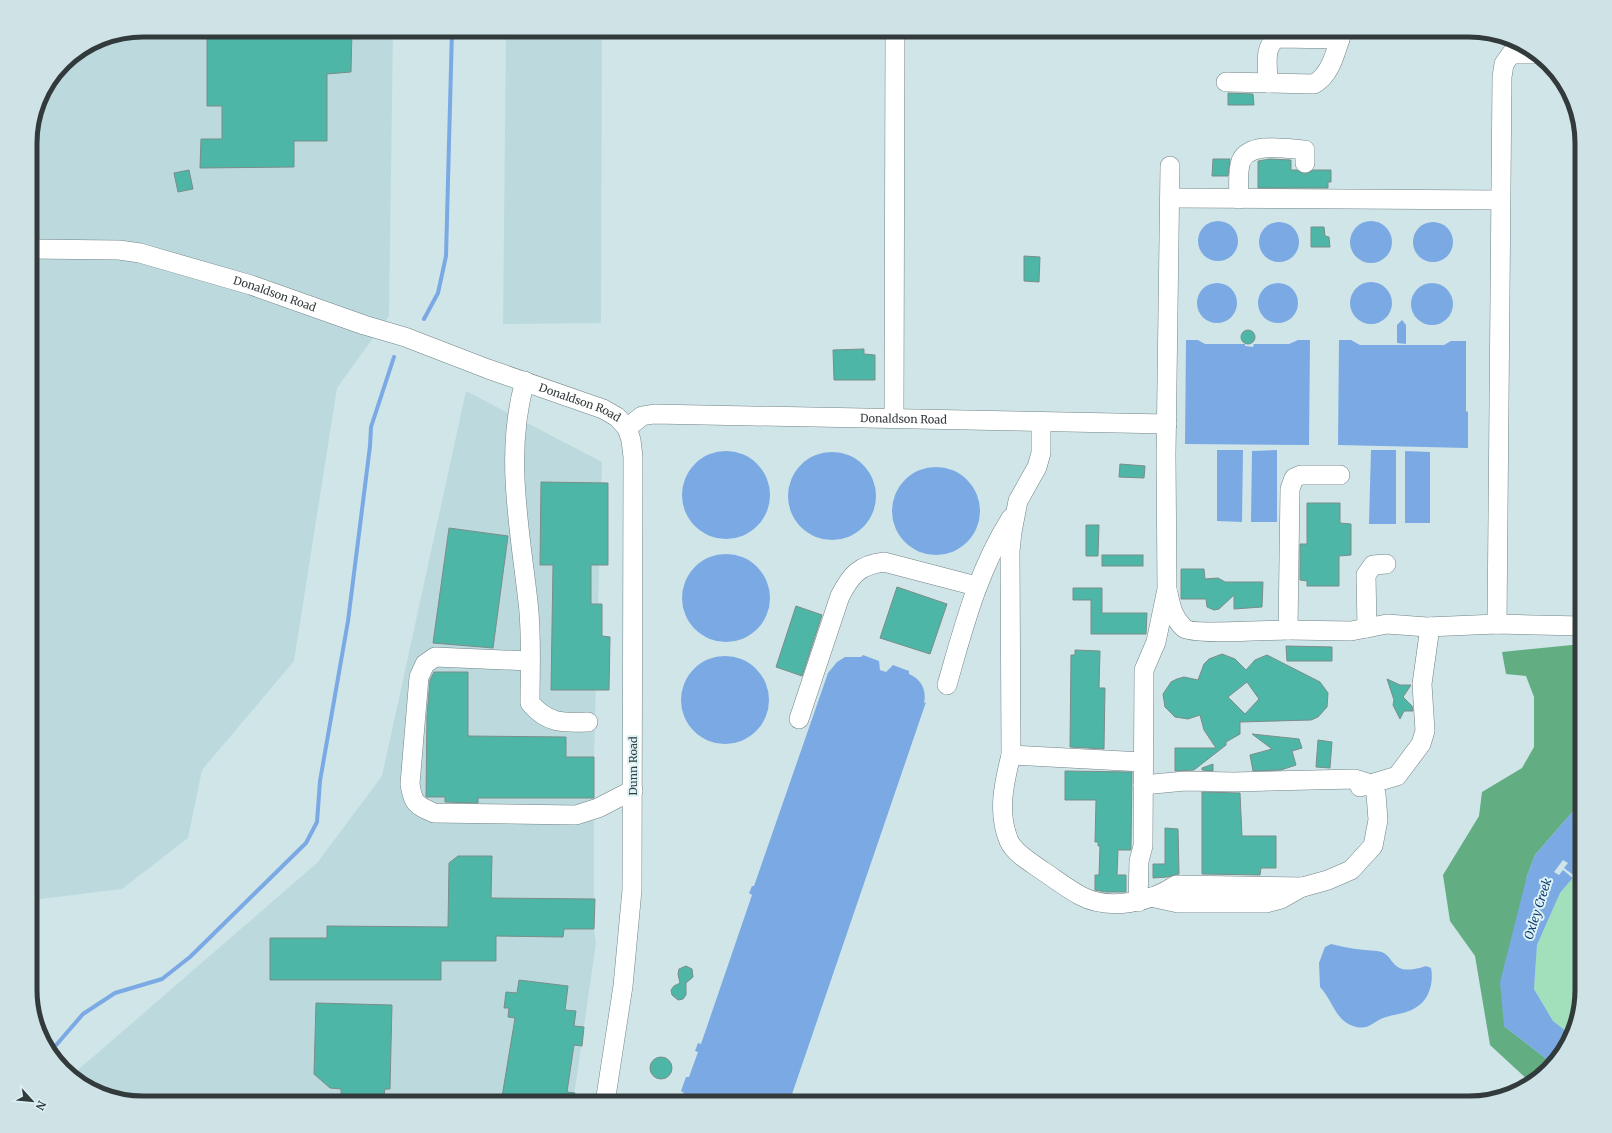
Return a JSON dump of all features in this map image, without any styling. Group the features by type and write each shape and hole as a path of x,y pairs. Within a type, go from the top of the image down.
{"street":[{"path":"896,37 901,418"},
{"path":"1268,83 1268,48 1272,41 1277,38 1299,37"},
{"path":"1226,82 1314,84 1321,80 1327,72 1341,37"},
{"path":"1497,624 1502,77 1504,64 1511,54 1526,54"},
{"path":"1239,199 1239,172 1241,160 1250,151 1258,148 1306,150 1305,164"},
{"path":"1144,900 1139,861 1143,846 1144,670 1156,642 1167,590 1170,166"},
{"path":"1170,198 1500,200"},
{"name":"Donaldson Road","path":"37,249 119,250 167,260 251,285 364,325 405,337 603,409 617,417 627,428 642,416 654,414 1167,424"},
{"path":"525,381 516,415 516,483 523,569 528,603 530,703 537,712 548,719 563,723 588,722"},
{"path":"1041,422 1041,453 1037,467 1018,501 1010,551 1011,755 1004,784 1003,822 1010,842 1024,858 1081,896 1098,902 1144,900 1164,894 1176,885 1303,886 1328,880 1351,870 1373,846 1378,820 1373,789"},
{"name":"Dunn Road","path":"606,1096 630,928 632,890 633,457 632,440 627,428"},
{"path":"1288,630 1290,488 1294,478 1301,475 1340,475"},
{"path":"947,684 976,586 996,543 1016,510"},
{"path":"799,719 840,596 848,580 860,569 872,563 884,562 976,586"},
{"path":"1367,628 1366,575 1373,565 1386,564"},
{"path":"1167,590 1173,614 1185,629 1200,632 1288,630 1351,631 1387,624 1430,627 1497,624 1575,626"},
{"path":"1143,785 1174,792 1248,793 1284,788 1373,789 1396,776 1421,744 1426,732 1422,684 1430,627"},
{"path":"529,661 435,657 425,664 419,677 410,784 412,800 419,807 434,813 576,815 598,808 633,790"},
{"path":"1011,755 1143,762"}],"shaded area":[{"path":"136,37 393,37 389,316 337,388 294,661 202,770 188,838 122,889 37,899 37,136 39,122 45,102 59,78 73,63 96,48 122,39"},
{"path":"506,37 602,37 601,323 503,324"},
{"path":"466,391 602,462 594,757 594,929 596,943 574,1096 136,1096 122,1094 96,1085 76,1072 317,863 382,776"}],"green space":[{"path":"1575,645 1575,809 1535,855 1527,876 1504,1026 1548,1060 1527,1079 1490,1045 1475,956 1450,921 1443,875 1479,816 1482,792 1522,768 1534,747 1534,697 1526,676 1506,674 1502,652"},
{"path":"1575,875 1575,990 1573,1011 1567,1032 1553,1021 1534,989 1537,945 1560,893"}],"water":[{"path":"1218,221 1232,227 1238,241 1232,255 1218,261 1204,255 1198,241 1204,227"},
{"path":"1371,221 1386,227 1392,242 1386,257 1371,263 1356,257 1350,242 1356,227"},
{"path":"1279,222 1293,228 1299,242 1293,256 1279,262 1265,256 1259,242 1265,228"},
{"path":"1437,222 1444,225 1450,231 1453,242 1452,250 1444,259 1437,262 1429,262 1422,259 1414,250 1413,238 1416,231 1425,223"},
{"path":"1371,282 1386,288 1392,303 1386,318 1371,324 1356,318 1350,303 1356,288"},
{"path":"1217,283 1231,289 1237,303 1231,317 1217,323 1203,317 1197,303 1203,289"},
{"path":"1278,283 1292,289 1298,303 1292,317 1278,323 1264,317 1258,303 1264,289"},
{"path":"1432,283 1447,289 1453,304 1447,319 1432,325 1417,319 1411,304 1417,289"},
{"path":"1402,320 1406,325 1406,344 1397,343 1397,325"},
{"path":"1186,340 1198,340 1205,344 1245,344 1245,346 1253,347 1254,344 1289,344 1298,340 1310,340 1309,445 1185,444"},
{"path":"1339,340 1351,340 1360,345 1444,345 1451,341 1466,341 1466,411 1468,412 1468,448 1338,445"},
{"path":"1217,450 1243,450 1242,522 1217,521"},
{"path":"1277,450 1277,522 1251,522 1252,451"},
{"path":"1371,450 1396,450 1396,524 1369,524"},
{"path":"717,451 735,451 751,458 763,470 770,486 770,504 763,520 751,532 735,539 717,539 701,532 689,520 682,504 682,486 689,470 701,458"},
{"path":"1405,451 1430,452 1430,523 1405,523"},
{"path":"823,452 841,452 857,459 869,471 876,487 876,505 869,521 857,533 841,540 823,540 807,533 795,521 788,505 788,487 795,471 807,459"},
{"path":"927,467 945,467 961,474 973,486 980,502 980,520 973,536 961,548 945,555 927,555 911,548 899,536 892,520 892,502 899,486 911,474"},
{"path":"717,554 735,554 751,561 763,573 770,589 770,607 763,623 751,635 735,642 717,642 701,635 689,623 682,607 682,589 689,573 701,561"},
{"path":"863,655 879,661 880,670 886,672 893,665 909,671 909,674 920,682 924,689 924,703 926,702 791,1096 683,1096 684,1093 681,1091 686,1077 689,1077 698,1052 695,1051 698,1043 701,1044 752,895 749,893 752,886 754,886 828,673 837,662 845,657 861,657"},
{"path":"716,656 734,656 750,663 762,675 769,691 769,709 762,725 750,737 734,744 716,744 700,737 688,725 681,709 681,691 688,675 700,663"},
{"name":"Oxley Creek","path":"1575,809 1575,875 1560,893 1537,945 1534,989 1553,1021 1567,1032 1561,1043 1548,1060 1504,1026 1500,982 1527,876 1535,855"},
{"path":"1331,944 1383,953 1388,956 1394,964 1405,969 1414,969 1426,966 1431,968 1432,979 1427,996 1420,1005 1411,1010 1383,1018 1369,1026 1362,1028 1347,1023 1338,1014 1320,987 1319,963 1325,947"}],"pier":[{"path":"1563,860 1568,863 1564,868 1575,876 1575,878 1574,879 1563,870 1559,875 1554,872"}],"building":[{"path":"207,37 352,37 351,72 327,74 327,141 294,141 294,167 200,168 201,139 222,139 222,106 207,106"},
{"path":"1228,93 1253,94 1254,105 1228,105"},
{"path":"1213,159 1230,159 1228,176 1212,176"},
{"path":"1270,159 1291,160 1291,170 1297,170 1305,174 1313,170 1331,170 1331,182 1328,182 1328,188 1258,188 1258,161"},
{"path":"189,170 193,189 178,192 174,173"},
{"path":"1311,227 1324,227 1325,236 1329,237 1330,247 1311,247"},
{"path":"1024,256 1040,257 1039,282 1024,281"},
{"path":"1248,330 1253,332 1255,337 1253,342 1248,344 1243,342 1241,337 1243,332"},
{"path":"864,349 864,354 875,355 875,380 834,380 833,350"},
{"path":"1120,464 1145,466 1144,478 1119,477"},
{"path":"541,482 608,483 608,565 591,565 591,604 602,604 602,636 610,637 609,690 551,690 553,565 540,565"},
{"path":"1307,503 1340,503 1340,523 1351,524 1351,555 1339,556 1339,586 1307,586 1307,581 1300,580 1300,544 1307,544"},
{"path":"1086,525 1099,525 1098,556 1086,556"},
{"path":"449,528 508,536 493,648 433,643"},
{"path":"1102,555 1143,555 1143,566 1102,566"},
{"path":"1181,569 1204,569 1205,579 1218,578 1225,582 1263,582 1262,607 1234,609 1234,595 1219,609 1214,610 1207,607 1206,599 1181,599"},
{"path":"897,587 947,604 930,654 880,638"},
{"path":"1073,588 1102,588 1102,613 1147,613 1146,634 1091,634 1091,600 1073,600"},
{"path":"796,606 822,615 802,676 776,667"},
{"path":"1286,646 1332,647 1332,661 1287,661"},
{"path":"1075,650 1100,651 1099,688 1105,688 1104,749 1070,747 1071,655 1075,655"},
{"path":"1222,654 1235,659 1246,670 1255,660 1267,655 1320,682 1328,693 1327,707 1318,717 1311,720 1240,722 1240,734 1226,742 1226,745 1194,770 1175,771 1175,748 1216,748 1204,730 1200,715 1188,719 1175,717 1165,707 1163,694 1171,682 1177,679 1184,677 1198,680 1204,664 1209,659","holes":["1247,682 1259,699 1245,714 1228,697"]},
{"path":"434,672 468,672 468,736 566,737 566,757 594,757 594,798 478,798 478,803 445,802 445,797 426,797 427,715 430,680"},
{"path":"1387,679 1400,685 1411,685 1403,697 1412,706 1413,711 1404,711 1400,719 1393,705 1394,700"},
{"path":"1252,734 1299,739 1302,748 1292,751 1296,765 1281,770 1253,771 1250,755 1272,749"},
{"path":"1318,740 1332,742 1330,768 1316,767"},
{"path":"1213,764 1213,771 1202,770 1202,768"},
{"path":"1065,771 1132,772 1131,850 1118,850 1117,875 1126,875 1126,892 1106,892 1095,890 1095,875 1099,875 1100,846 1098,846 1098,842 1095,842 1096,800 1065,800"},
{"path":"1202,792 1240,793 1242,836 1276,836 1276,868 1261,868 1260,875 1202,874"},
{"path":"1165,828 1178,829 1179,874 1153,878 1153,864 1165,864"},
{"path":"458,856 492,856 491,898 595,899 594,929 564,929 563,937 496,936 496,961 441,961 441,980 270,980 270,938 327,938 327,926 448,927 449,863"},
{"path":"686,966 692,969 693,977 686,983 686,995 683,999 678,1000 672,995 671,990 674,986 680,983 678,974 679,969"},
{"path":"519,980 568,986 565,1010 576,1011 574,1026 584,1027 582,1046 574,1045 567,1092 575,1093 574,1096 502,1096 515,1018 508,1017 509,1008 504,1008 506,992 517,993"},
{"path":"316,1003 392,1005 390,1089 385,1089 384,1096 341,1096 341,1089 330,1088 314,1074"},
{"path":"661,1057 665,1058 671,1064 671,1072 665,1078 661,1079 657,1078 651,1072 650,1068 651,1064 657,1058"}],"waterway":[{"path":"424,319 438,293 446,256 452,37"},
{"path":"54,1047 83,1014 115,993 162,979 190,957 306,843 317,822 320,781 348,621 370,446 371,427 394,357"}]}
